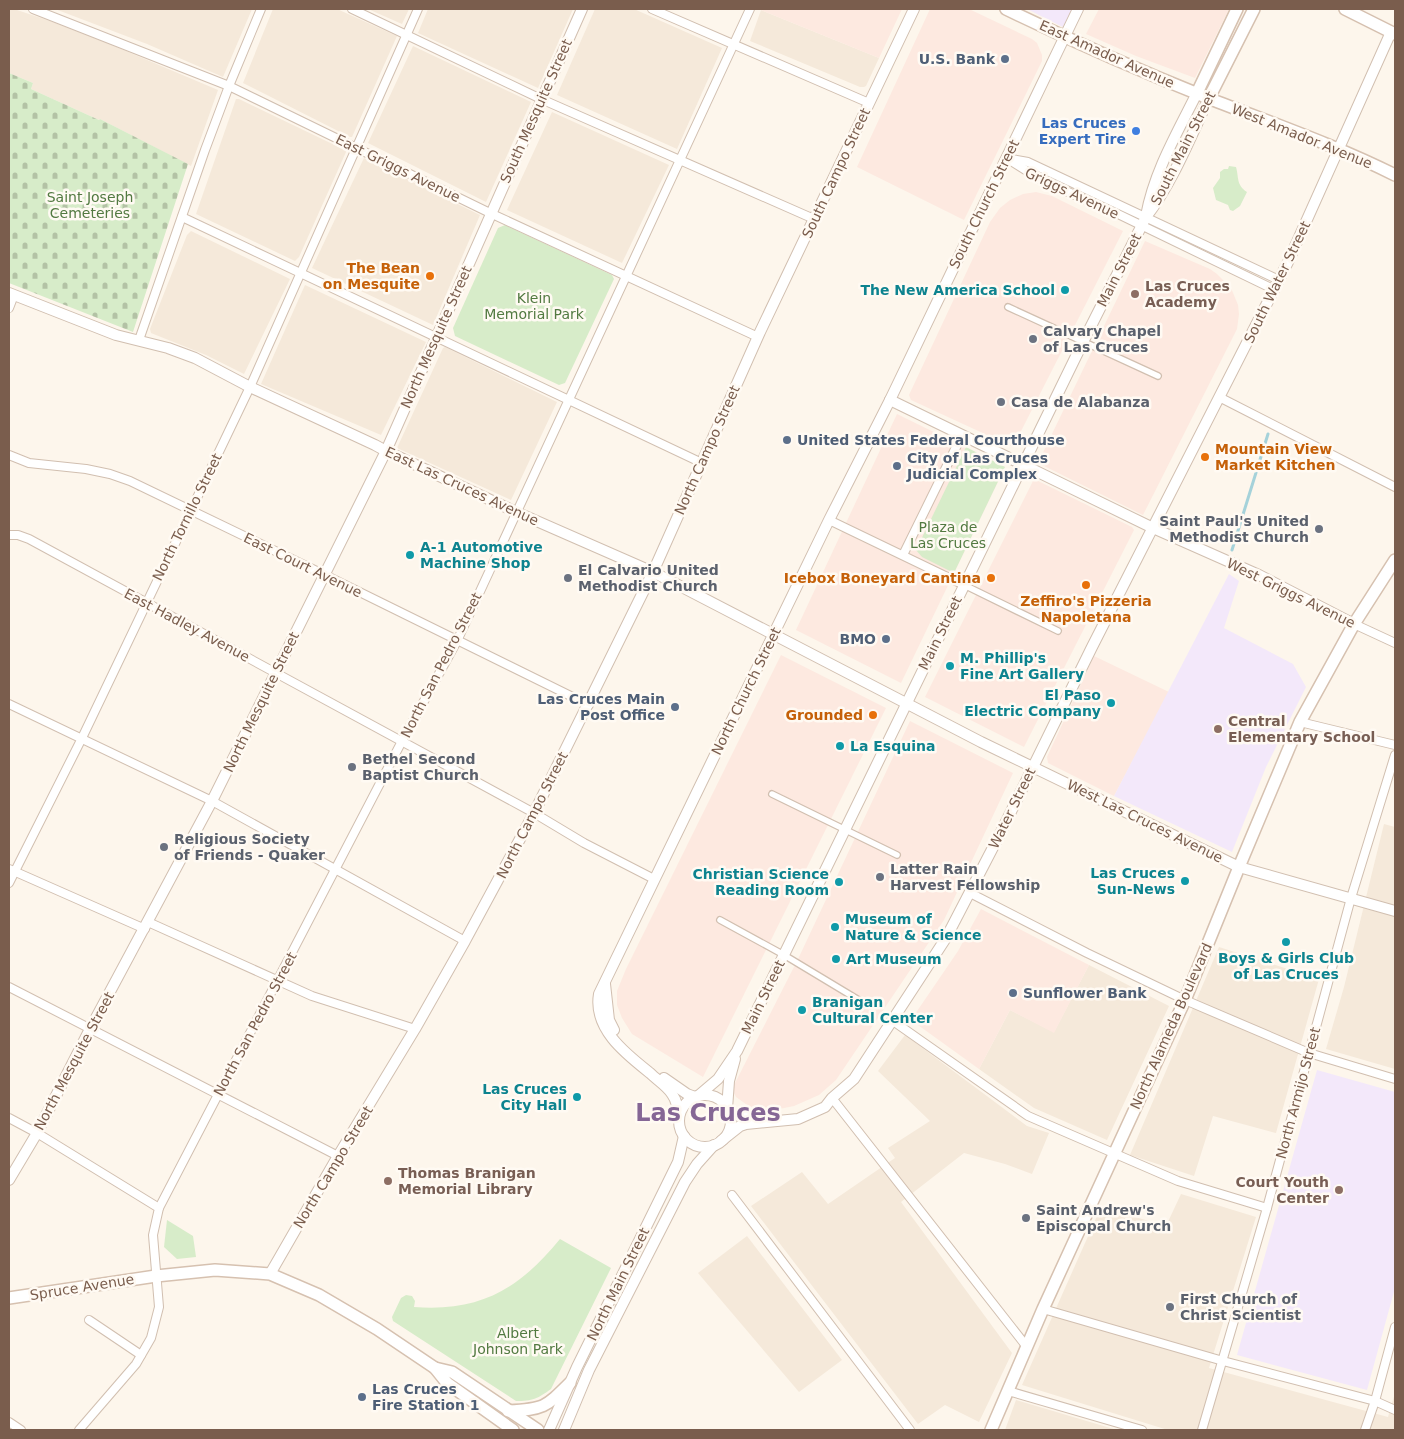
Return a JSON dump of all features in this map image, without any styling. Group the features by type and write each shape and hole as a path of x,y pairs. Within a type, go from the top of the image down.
{"main road":[{"name":"East Amador Avenue","path":"1006,9 1064,37 1209,98"},
{"name":"South Main Street","path":"1197,93 1237,9"},
{"name":"South Main Street","path":"1209,98 1254,9"},
{"path":"1345,9 1393,33"},
{"name":"West Amador Avenue","path":"1209,98 1338,149 1395,175"},
{"name":"North Alameda Boulevard","path":"991,1430 1043,1310 1185,1000 1300,722 1354,624 1395,560"},
{"name":"Spruce Avenue","path":"9,1298 156,1276 215,1270 270,1274"},
{"path":"270,1274 319,1296 377,1329 435,1368 447,1383 513,1430"},
{"path":"435,1368 452,1372 538,1430"},
{"path":"508,1411 542,1407 551,1402 570,1383"}],"street":[{"name":"East Griggs Avenue","path":"32,9 229,86 490,213 758,337"},
{"path":"139,340 229,86 261,9"},
{"path":"352,9 541,99 814,219"},
{"name":"North Tornillo Street","path":"9,883 12,870 82,738 250,387 418,9"},
{"name":"South Mesquite Street","path":"490,213 582,9"},
{"path":"652,9 869,103"},
{"name":"North San Pedro Street","path":"156,1276 153,1235 159,1208 456,641 750,9"},
{"name":"South Campo Street","path":"758,337 914,9"},
{"name":"South Church Street","path":"890,400 1078,9"},
{"name":"South Water Street","path":"1153,528 1277,285 1393,33"},
{"name":"South Main Street","path":"1144,221 1158,172 1197,93"},
{"name":"South Main Street","path":"1144,221 1157,203 1209,98"},
{"name":"Griggs Avenue","path":"1006,158 1028,162 1144,221 1277,285"},
{"name":"North Mesquite Street","path":"9,1180 37,1133 90,1029 212,801 325,574 386,451 438,336 490,213"},
{"path":"182,216 702,463"},
{"name":"Main Street","path":"697,1096 718,1078 737,1051 1082,342 1144,221"},
{"path":"9,308 11,294"},
{"name":"East Las Cruces Avenue","path":"11,294 116,335 168,348 194,358 250,387 516,512 653,572 906,704"},
{"path":"1008,307 1158,376"},
{"name":"North Campo Street","path":"270,1274 338,1156 415,1029 534,813 653,572 758,337"},
{"path":"1219,397 1395,487"},
{"path":"890,400 1023,465"},
{"name":"North Church Street","path":"679,1116 677,1104 672,1094 631,1058 609,1034 601,1020 597,1002 599,994 829,520 890,400"},
{"path":"903,555 962,435"},
{"name":"East Court Avenue","path":"9,456 29,463 86,469 130,481 325,574 456,641 589,705"},
{"name":"West Griggs Avenue","path":"1023,465 1153,528 1259,575 1395,643"},
{"path":"829,520 1058,631"},
{"name":"Water Street","path":"717,1143 740,1126 746,1124 787,1121 809,1116 825,1107 832,1098 854,1079 938,951 970,893 1153,528"},
{"name":"East Hadley Avenue","path":"9,535 18,535 29,539 534,813 584,843 654,879"},
{"path":"9,704 212,801 465,941"},
{"name":"West Las Cruces Avenue","path":"906,704 1239,867 1395,911"},
{"path":"1300,722 1395,744"},
{"name":"North Armijo Street","path":"1202,1430 1267,1208 1351,898 1395,755"},
{"path":"772,794 897,855"},
{"path":"12,870 278,982 345,1008 415,1029"},
{"path":"970,893 1185,1000 1309,1053 1395,1079"},
{"path":"720,920 784,955 867,1005"},
{"name":"North Church Street","path":"605,984 609,1020 620,1038 668,1081 687,1094 697,1096"},
{"path":"9,987 338,1156"},
{"path":"893,1021 1028,1116 1178,1182 1267,1208"},
{"name":"Main Street","path":"729,1111 729,1081 737,1051"},
{"path":"697,1096 712,1096 720,1100 729,1111 730,1128 726,1135 717,1143 698,1145 684,1136 679,1116 684,1106 697,1096"},
{"path":"832,1098 1027,1347"},
{"name":"Water Street","path":"729,1111 746,1117 782,1116 809,1109 824,1100 832,1098"},
{"path":"9,1118 37,1133 159,1208"},
{"name":"North Main Street","path":"549,1430 570,1383 674,1171 684,1136"},
{"name":"North Main Street","path":"564,1430 589,1370 686,1182 697,1164 717,1143"},
{"path":"732,1195 910,1430"},
{"path":"79,1430 136,1364 152,1338 159,1307 156,1276"},
{"path":"1043,1310 1223,1361 1375,1401 1395,1410"},
{"path":"89,1320 141,1355"},
{"path":"1365,1430 1395,1327"},
{"path":"1008,1392 1142,1430"},
{"path":"9,1422 21,1430"}],"shaded area":[{"path":"9,9 50,21 107,43 218,90 191,166 100,119 31,89 33,83 9,73"},
{"path":"55,9 252,9 223,77 147,44"},
{"path":"273,9 337,9 397,36 352,137 243,83"},
{"path":"368,9 409,9 402,24"},
{"path":"428,9 573,9 538,88 418,33"},
{"path":"595,9 634,9 722,48 677,149 557,95"},
{"path":"762,9 902,9 879,58"},
{"path":"930,9 969,9 1032,39 1037,43 1042,55 1042,61 964,220 857,167"},
{"path":"1027,9 1072,9 1063,27"},
{"path":"1099,9 1229,9 1195,78 1136,56 1086,34"},
{"path":"761,10 879,58 866,86 860,87 750,41"},
{"path":"413,46 531,102 486,202 368,143"},
{"path":"236,99 346,152 299,257 295,261 196,214"},
{"path":"552,112 669,165 622,263 507,210"},
{"path":"364,158 480,215 433,325 312,268"},
{"path":"1036,192 1052,196 1123,231 1013,447 911,400 909,395 990,222 1000,208 1010,200 1023,194"},
{"path":"191,231 290,279 244,374 206,355 151,333 150,329 187,235"},
{"path":"1145,241 1210,269 1217,274 1231,288 1238,305 1239,314 1237,329 1143,515 1038,463"},
{"path":"305,285 426,342 381,435 261,384"},
{"path":"445,347 557,402 511,500 397,448"},
{"path":"897,414 1005,467 901,683 796,630"},
{"path":"1034,479 1132,527 1134,530 1024,747 925,697"},
{"name":"Central Elementary School","path":"1229,574 1239,581 1224,628 1293,664 1306,687 1266,767 1232,852 1114,796"},
{"path":"781,655 886,708 703,1077 632,1034 622,1018 617,1005 617,991 626,969"},
{"path":"1094,656 1169,692 1114,796 1048,763 1047,757"},
{"path":"910,721 1013,773 944,920 836,1080 819,1095 794,1106 779,1109 750,1107 736,1097 732,1089 799,957"},
{"path":"1384,824 1395,827 1395,1069 1326,1049 1344,987"},
{"path":"981,909 1089,965 1054,1033 1010,1010 979,1069 911,1020 958,951"},
{"path":"1219,947 1319,979 1276,1133 1213,1116 1194,1176 1130,1155"},
{"path":"1089,965 1169,1006 1107,1140 1034,1108 979,1069 1010,1010 1054,1032"},
{"path":"905,1035 1027,1126 1049,1133 1032,1174 1005,1164 964,1153 901,1202 1012,1353 979,1422 945,1405 918,1424 751,1206 802,1172 828,1204 895,1158 888,1148 930,1121 878,1071"},
{"name":"Court Youth Center","path":"1317,1070 1395,1092 1395,1288 1367,1390 1237,1355"},
{"path":"1181,1194 1256,1217 1209,1368 1388,1417 1395,1393 1395,1430 1168,1430 1022,1385 1101,1207 1166,1226"},
{"path":"747,1236 842,1360 799,1392 698,1273"},
{"path":"1016,1400 1117,1430 1005,1430"}],"green space":[{"name":"Saint Joseph Cemeteries","path":"9,73 33,83 31,89 100,119 188,164 133,332 9,283"},
{"path":"1229,166 1236,167 1239,184 1247,192 1240,206 1233,211 1230,210 1228,205 1216,200 1213,188 1220,178 1220,172 1228,169"},
{"name":"Klein Memorial Park","path":"505,225 612,275 614,279 565,383 559,385 455,336 453,328 498,228"},
{"name":"Plaza de Las Cruces","path":"966,447 1005,467 954,573 922,557 916,550"},
{"path":"167,1220 193,1236 196,1257 177,1259 164,1247"},
{"name":"Albert Johnson Park","path":"560,1239 611,1268 551,1389 538,1397 531,1400 516,1401 393,1321 392,1317 401,1298 406,1295 412,1296 415,1301 414,1307 438,1308 459,1306 497,1294 529,1271"}],"waterway":[{"path":"1232,550 1268,434"}],"place":[{"name":"U.S. Bank","path":"1005,59"},
{"name":"Las Cruces Expert Tire","path":"1136,131"},
{"name":"The Bean on Mesquite","path":"430,276"},
{"name":"The New America School","path":"1065,290"},
{"name":"Las Cruces Academy","path":"1135,294"},
{"name":"Calvary Chapel of Las Cruces","path":"1033,339"},
{"name":"Casa de Alabanza","path":"1001,402"},
{"name":"United States Federal Courthouse","path":"787,440"},
{"name":"Mountain View Market Kitchen","path":"1205,457"},
{"name":"City of Las Cruces Judicial Complex","path":"897,466"},
{"name":"Saint Paul's United Methodist Church","path":"1319,529"},
{"name":"A-1 Automotive Machine Shop","path":"410,555"},
{"name":"El Calvario United Methodist Church","path":"568,578"},
{"name":"Icebox Boneyard Cantina","path":"991,578"},
{"name":"Zeffiro's Pizzeria Napoletana","path":"1086,585"},
{"name":"BMO","path":"886,639"},
{"name":"M. Phillip's Fine Art Gallery","path":"950,666"},
{"name":"El Paso Electric Company","path":"1111,703"},
{"name":"Las Cruces Main Post Office","path":"675,707"},
{"name":"Grounded","path":"873,715"},
{"name":"Central Elementary School","path":"1218,729"},
{"name":"La Esquina","path":"840,746"},
{"name":"Bethel Second Baptist Church","path":"352,767"},
{"name":"Religious Society of Friends - Quaker","path":"164,847"},
{"name":"Latter Rain Harvest Fellowship","path":"880,877"},
{"name":"Las Cruces Sun-News","path":"1185,881"},
{"name":"Christian Science Reading Room","path":"839,882"},
{"name":"Museum of Nature & Science","path":"835,927"},
{"name":"Boys & Girls Club of Las Cruces","path":"1286,942"},
{"name":"Art Museum","path":"836,959"},
{"name":"Sunflower Bank","path":"1013,993"},
{"name":"Branigan Cultural Center","path":"802,1010"},
{"name":"Las Cruces City Hall","path":"577,1097"},
{"name":"Thomas Branigan Memorial Library","path":"388,1181"},
{"name":"Court Youth Center","path":"1339,1190"},
{"name":"Saint Andrew's Episcopal Church","path":"1026,1218"},
{"name":"First Church of Christ Scientist","path":"1170,1307"},
{"name":"Las Cruces Fire Station 1","path":"362,1397"}],"district":[{"name":"Las Cruces","path":"708,1113"}]}
